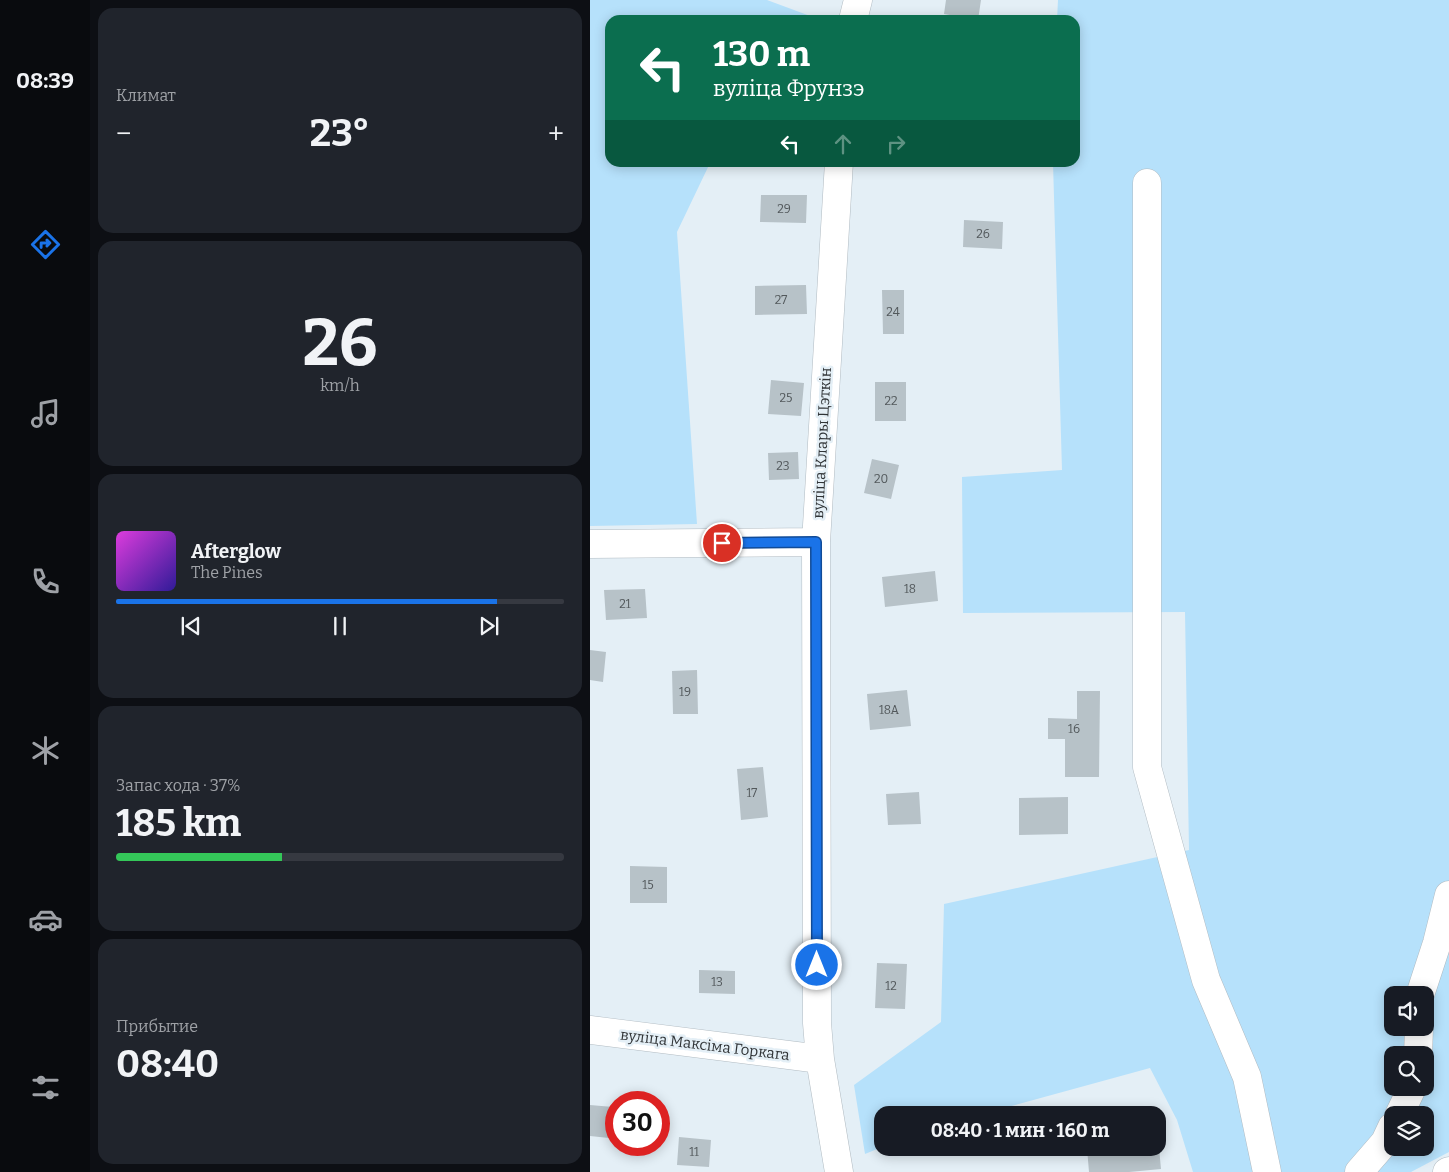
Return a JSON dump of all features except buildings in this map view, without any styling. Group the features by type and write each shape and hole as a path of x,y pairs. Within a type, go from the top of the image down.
{"street":[{"path":"854,15 858,0"},
{"name":"вуліца Клары Цэткін","path":"839,167 816,542 817,1023 820,1059 839,1172"},
{"path":"1148,183 1147,767 1206,980 1247,1076 1267,1172"},
{"path":"590,544 816,542"},
{"path":"1423,986 1437,943 1449,895"},
{"name":"вуліца Максіма Горкага","path":"590,1030 820,1059"},
{"path":"1359,1172 1384,1143"}],"shaded area":[{"path":"590,0 767,0 808,15 605,15 605,167 708,167 677,232 697,524 590,526"},
{"path":"1058,0 1449,0 1449,1152 1411,1172 1193,1172 1177,1120 1150,1068 1012,1106 874,1106 874,1150 865,1154 854,1085 941,1022 944,904 1189,850 1185,612 963,613 962,477 1062,470 1053,167 1080,167 1080,15 1057,15"}],"route":[{"path":"722,543 816,542 817,965"}]}
